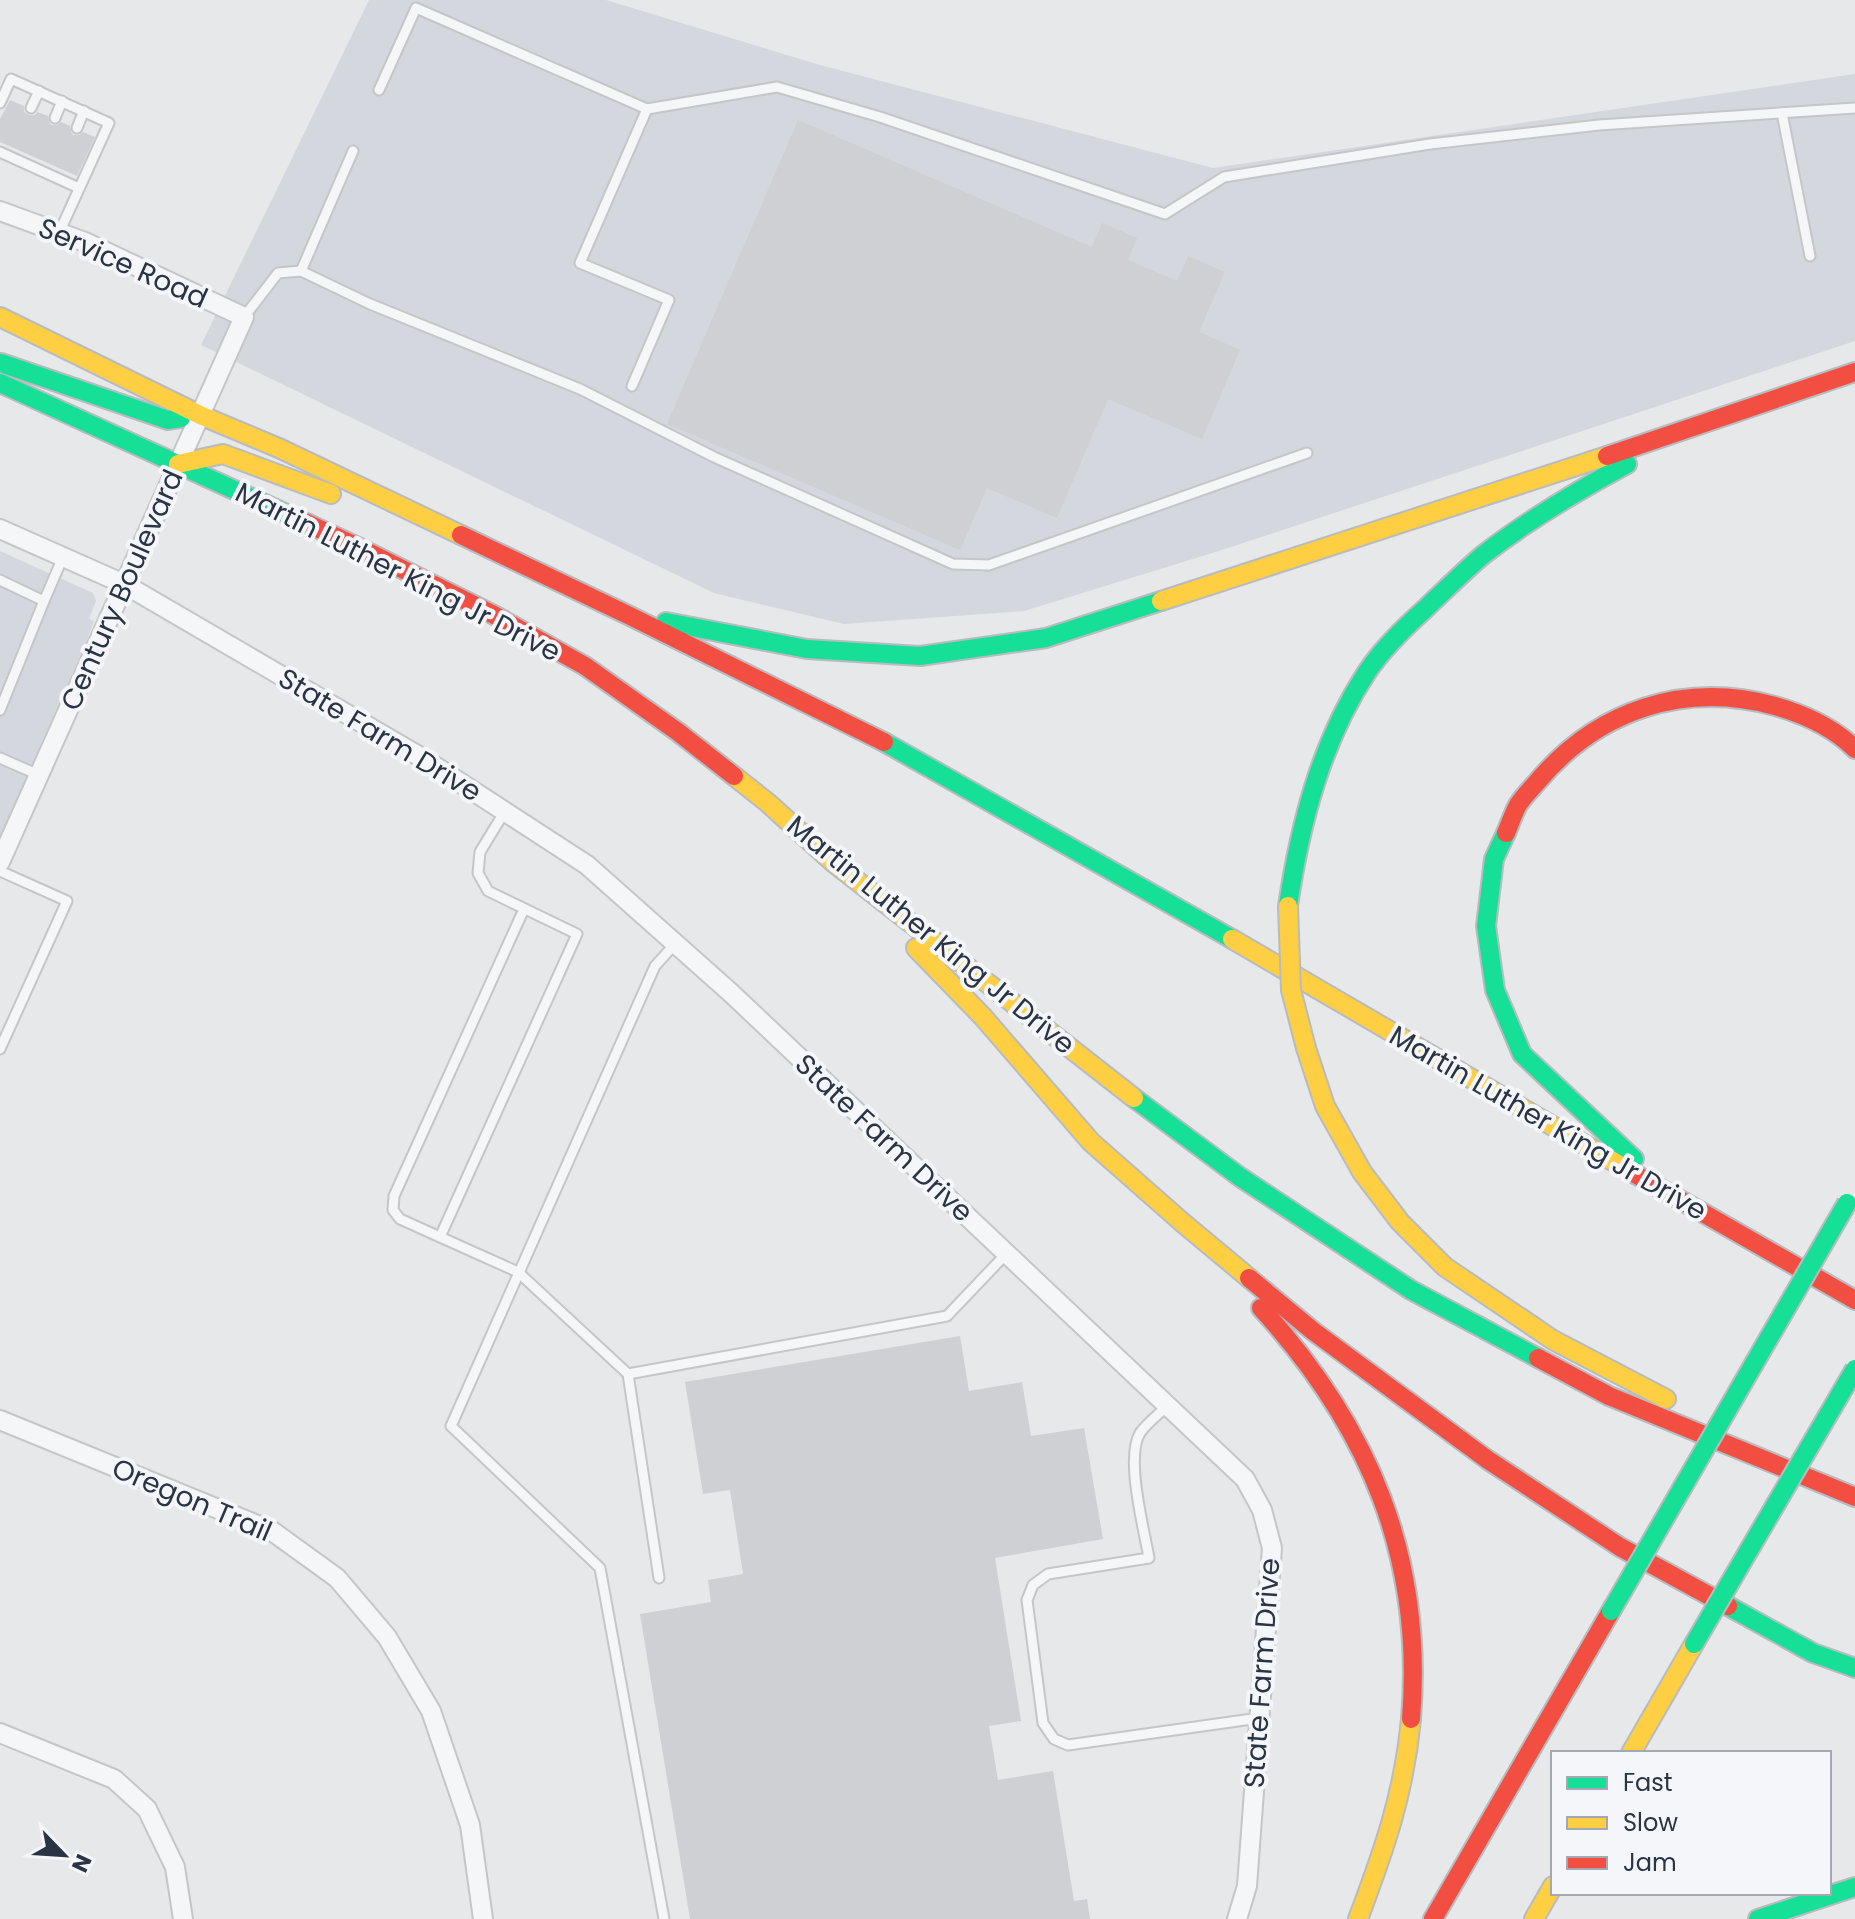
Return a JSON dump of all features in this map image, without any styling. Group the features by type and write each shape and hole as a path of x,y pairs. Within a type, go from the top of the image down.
{"highway":[{"name":"Martin Luther King Jr Drive","path":"0,317 200,415 281,449 628,615 885,742 1855,1300"},
{"path":"0,363 168,420 200,415"},
{"path":"628,615 807,649 920,656 1046,638 1855,372"},
{"name":"Martin Luther King Jr Drive","path":"0,383 415,575 585,666 678,732 768,803 833,862 1128,1093 1240,1177 1411,1290 1609,1396 1850,1495"},
{"path":"1689,429 1562,500 1491,549 1413,619 1369,669 1340,716 1300,829 1288,906 1291,990 1325,1106 1362,1172 1400,1222 1445,1267 1553,1340 1850,1495"},
{"path":"178,464 223,454 428,530 462,536"},
{"path":"1678,1199 1522,1054 1495,990 1486,926 1494,859 1519,804 1554,762 1597,728 1633,710 1674,700 1718,697 1759,702 1802,714 1855,749"},
{"path":"833,862 983,1017 1091,1142 1313,1331 1501,1469 1620,1547 1813,1653 1855,1668"},
{"path":"1433,1919 1851,1196"},
{"path":"1183,1223 1278,1325 1341,1411 1394,1531 1408,1598 1412,1658 1410,1722 1404,1774 1388,1837 1358,1919"},
{"path":"1632,1751 1855,1369"},
{"path":"1831,1895 1855,1887"},
{"path":"1534,1919 1551,1889"},
{"path":"1758,1919 1831,1895"}],"street":[{"name":"Service Road","path":"0,211 85,242 244,317"},
{"name":"Century Boulevard","path":"0,862 244,317"},
{"path":"0,529 124,584"},
{"name":"State Farm Drive","path":"124,584 424,759 587,865 731,993 1245,1479 1262,1510 1272,1548 1247,1886 1237,1919"},
{"name":"Oregon Trail","path":"0,1420 272,1531 337,1578 387,1637 431,1711 470,1825 483,1919"},
{"path":"0,1733 114,1779 147,1809 175,1867 183,1919"}],"lane":[{"path":"379,90 416,8 647,109 777,87 880,117 1165,214 1224,177 1430,144 1599,125 1855,108"},
{"path":"0,103 11,79 109,123 59,233"},
{"path":"31,108 39,91"},
{"path":"55,118 62,101"},
{"path":"632,386 669,300 580,263 647,109"},
{"path":"77,128 84,111"},
{"path":"1782,113 1810,256"},
{"path":"301,271 353,151"},
{"path":"8,152 57,172 79,188"},
{"path":"244,317 278,273 301,271 370,304 580,389 714,457 953,564 989,565 1307,453"},
{"path":"0,709 63,557"},
{"path":"0,580 44,601"},
{"path":"0,758 39,775"},
{"path":"440,1237 577,934 488,891 478,873 480,852 505,811"},
{"path":"0,871 67,901 0,1049"},
{"path":"524,909 394,1196 393,1210 400,1219 518,1272 628,1374 659,1578"},
{"path":"664,1919 600,1568 451,1426 655,966 675,943"},
{"path":"628,1374 947,1316 1006,1254"},
{"path":"1167,1406 1140,1433 1134,1451 1134,1472 1149,1558 1048,1574 1033,1585 1027,1600 1043,1723 1054,1739 1068,1745 1259,1718"}],"shaded area":[{"path":"369,0 606,0 820,65 1213,168 1855,74 1855,341 1222,550 1024,611 844,624 714,593 201,345"},
{"path":"0,551 93,593 96,601 89,619 94,621 87,640 0,836"}],"building":[{"path":"10,100 24,106 24,112 29,115 37,112 48,116 51,125 61,122 70,126 73,135 83,132 95,137 77,176 0,142 0,119"},
{"path":"798,120 1092,247 1102,223 1137,238 1128,260 1177,281 1188,256 1225,272 1199,332 1240,350 1202,439 1108,399 1057,518 987,488 960,550 667,424"},
{"path":"960,1336 969,1391 1022,1382 1031,1436 1084,1428 1103,1539 995,1558 1021,1721 989,1726 998,1780 1053,1771 1074,1901 1087,1899 1090,1919 690,1919 640,1614 711,1602 708,1580 743,1574 730,1490 703,1494 685,1382"}],"traffic: fast":[{"path":"1,363 168,420 181,418"},
{"path":"0,383 300,520"},
{"path":"1288,906 1306,814 1325,755 1351,699 1373,663 1402,631 1483,555 1553,506 1627,464"},
{"path":"666,622 807,649 920,656 1046,638 1161,601"},
{"path":"884,742 1232,939"},
{"path":"1506,833 1494,859 1486,926 1495,990 1522,1054 1634,1159"},
{"path":"1134,1098 1240,1177 1411,1290 1538,1358"},
{"path":"1611,1611 1847,1203"},
{"path":"1694,1644 1855,1369"},
{"path":"1728,1606 1813,1653 1855,1668"},
{"path":"1831,1895 1855,1887"},
{"path":"1758,1919 1831,1895"}],"traffic: slow":[{"path":"0,317 200,415 281,449 461,535"},
{"path":"178,464 223,454 331,494"},
{"path":"1161,601 1607,456"},
{"path":"734,776 833,862 1134,1098"},
{"path":"1288,906 1291,990 1306,1048"},
{"path":"1232,939 1635,1174"},
{"path":"916,948 983,1017 1091,1142 1249,1278"},
{"path":"1306,1048 1325,1106 1362,1172 1400,1222 1445,1267 1553,1340 1666,1399"},
{"path":"1632,1751 1694,1644"},
{"path":"1358,1919 1392,1821 1411,1719"},
{"path":"1534,1919 1551,1889"}],"traffic: jam":[{"path":"1607,456 1855,372"},
{"path":"300,520 494,615 585,666 734,776"},
{"path":"461,535 884,742"},
{"path":"1506,833 1516,808 1562,756 1615,719 1676,700 1708,697 1741,699 1775,706 1818,723 1855,749"},
{"path":"1635,1174 1855,1300"},
{"path":"1249,1278 1313,1331 1488,1460 1620,1547 1728,1606"},
{"path":"1261,1308 1299,1353 1332,1400 1359,1448 1381,1497 1398,1549 1408,1603 1413,1660 1411,1719"},
{"path":"1538,1358 1609,1396 1855,1497"},
{"path":"1433,1919 1611,1611"}]}
